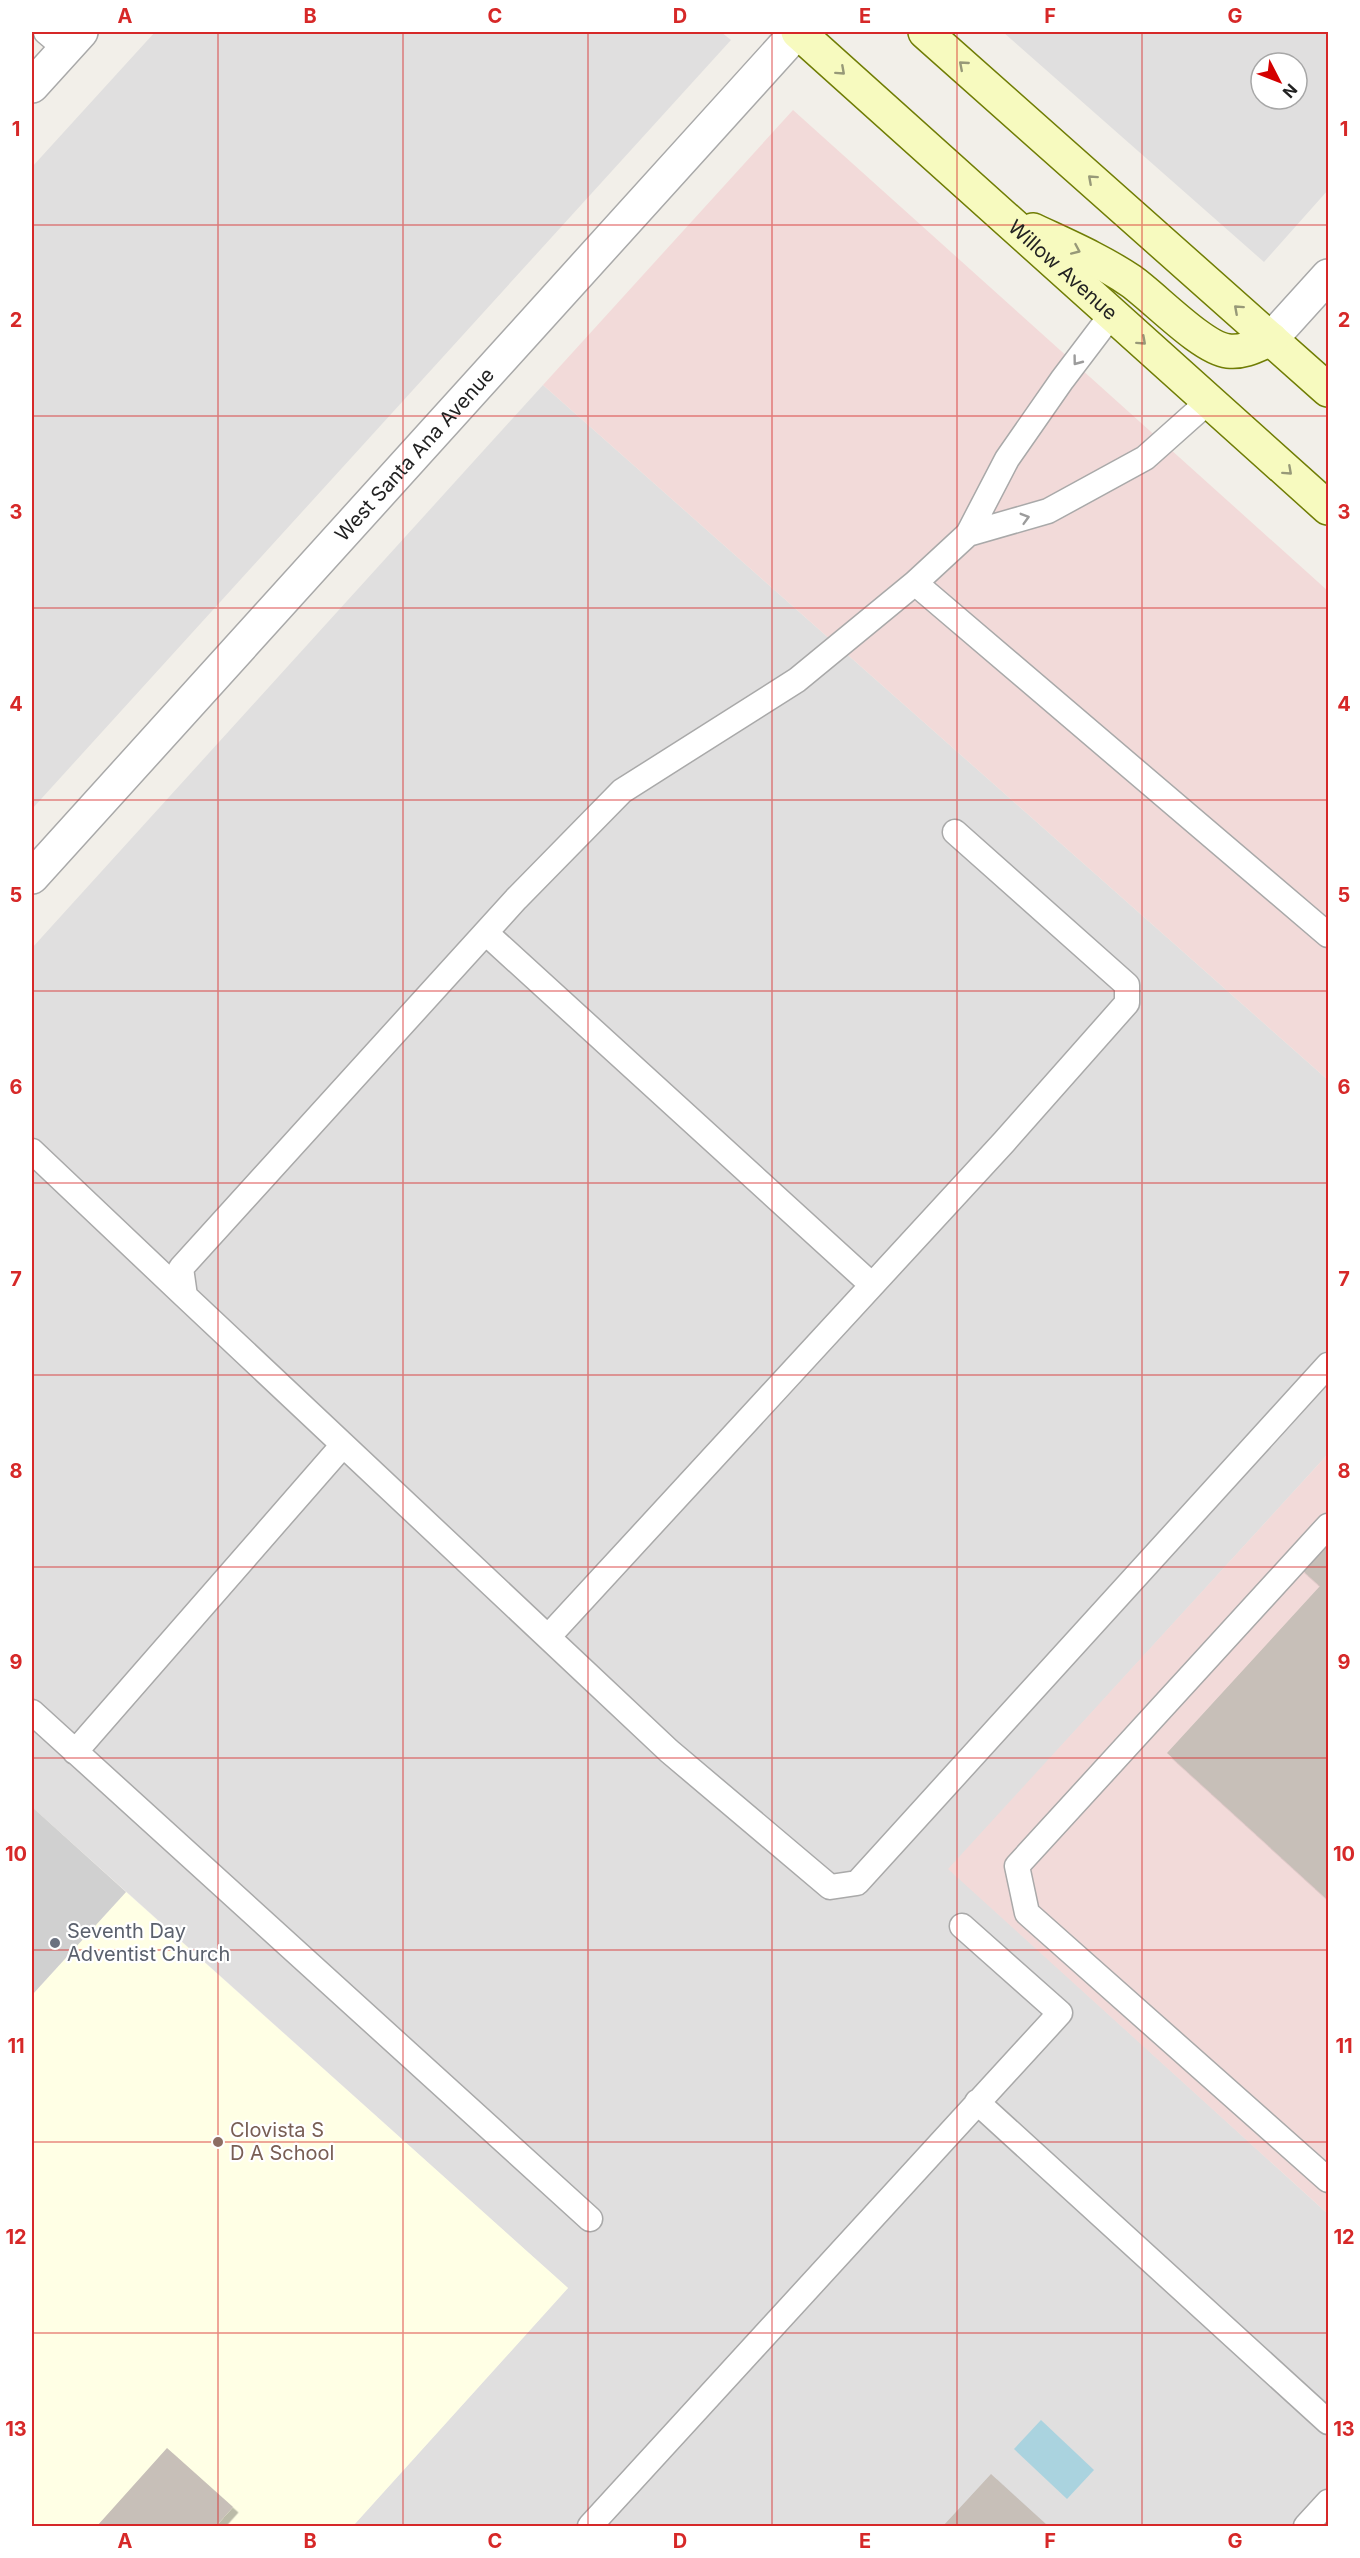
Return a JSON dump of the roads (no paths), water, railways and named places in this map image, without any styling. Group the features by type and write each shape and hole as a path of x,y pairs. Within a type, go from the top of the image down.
{"main road":[{"name":"Willow Avenue","path":"797,32 1329,508"},
{"path":"925,32 1329,390"},
{"path":"1004,218 1098,260 1161,304 1209,344 1227,351 1247,350 1271,339"}],"street":[{"name":"West Santa Ana Avenue","path":"32,877 797,32"},
{"path":"32,86 64,37"},
{"path":"1271,339 1329,276"}],"lane":[{"path":"185,1296 182,1268 486,933 622,791 796,680 915,583 968,534 1007,459 1112,314"},
{"path":"968,534 1048,511 1145,458 1209,401"},
{"path":"915,583 1329,935"},
{"path":"548,1637 1004,1142 1127,1003 1127,985 955,832"},
{"path":"486,933 872,1285"},
{"path":"32,1150 669,1751 830,1887 856,1883 1329,1365"},
{"path":"75,1752 343,1445"},
{"path":"1329,1526 1017,1866 1027,1913 1329,2180"},
{"path":"32,1712 590,2219"},
{"path":"590,2526 1060,2013 962,1926"},
{"path":"977,2102 1329,2422"},
{"path":"1306,2526 1329,2502"}],"water":[{"path":"1041,2420 1094,2470 1067,2499 1014,2449"}],"place":[{"name":"Seventh Day Adventist Church","path":"55,1943"},
{"name":"Clovista S D A School","path":"218,2142"}]}
